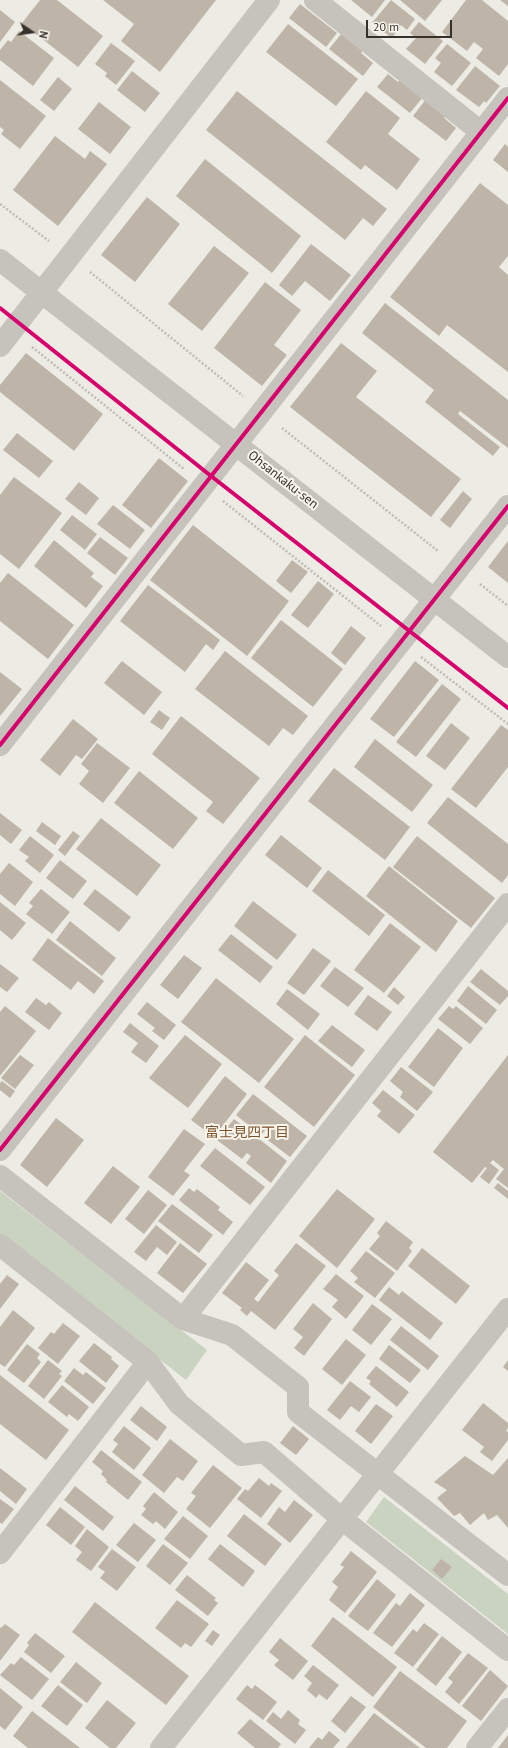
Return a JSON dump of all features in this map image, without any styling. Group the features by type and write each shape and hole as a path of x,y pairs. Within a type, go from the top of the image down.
{"street":[{"path":"6,338 269,0"},
{"path":"315,0 481,132"},
{"path":"0,745 508,98"},
{"name":"Ohsankaku-sen","path":"0,260 508,657"},
{"path":"0,1150 508,506"},
{"path":"183,1319 508,904"},
{"path":"0,1176 183,1319 232,1335 298,1387 298,1412 379,1473 508,1575"},
{"path":"0,1245 148,1362 179,1404 242,1455 264,1452 342,1519 508,1650"},
{"path":"161,1748 508,1309"},
{"path":"0,1553 148,1362"},
{"path":"477,1748 508,1709"}],"path":[{"path":"6,338 203,485 508,724"}],"green space":[{"path":"0,1191 207,1350 186,1380 0,1234"},
{"path":"384,1497 508,1594 508,1634 366,1522"}],"building":[{"path":"40,0 57,0 103,36 78,67 22,23"},
{"path":"103,0 216,0 160,72 121,41 134,24"},
{"path":"351,0 385,0 372,17"},
{"path":"391,0 415,19 407,30 401,25 392,38 372,23"},
{"path":"400,0 442,0 425,21"},
{"path":"466,0 482,0 508,21 508,64 499,76 476,58 483,49 474,42 467,51 442,32"},
{"path":"500,0 508,0 508,6"},
{"path":"300,4 337,33 326,47 289,18"},
{"path":"0,10 15,22 0,42"},
{"path":"419,22 443,41 425,64 406,49 416,38 410,33"},
{"path":"288,24 358,79 336,106 266,52"},
{"path":"19,31 54,58 33,86 0,60 0,50 8,40 11,42"},
{"path":"342,33 363,50 361,53 373,63 363,76 329,49"},
{"path":"111,43 135,61 116,85 105,76 107,73 95,64"},
{"path":"447,44 471,63 452,86 434,72 441,63 435,58"},
{"path":"475,66 500,86 486,103 484,101 479,107 456,90"},
{"path":"132,71 160,93 145,112 117,90"},
{"path":"388,74 398,82 400,79 423,97 410,113 377,87"},
{"path":"58,77 72,89 54,111 40,100"},
{"path":"0,80 46,116 20,149 1,134 4,130 0,127"},
{"path":"237,91 387,209 373,226 363,218 345,240 206,130"},
{"path":"366,91 400,118 388,134 420,159 397,190 365,165 361,170 326,142"},
{"path":"426,99 446,115 444,118 456,128 446,141 413,116"},
{"path":"99,102 131,127 110,154 78,129"},
{"path":"55,136 85,159 90,151 107,164 58,226 13,190"},
{"path":"505,144 508,147 508,172 493,160"},
{"path":"205,159 301,236 272,273 176,196"},
{"path":"480,183 508,205 508,256 499,267 508,275 508,372 447,325 439,336 390,297"},
{"path":"147,197 180,224 135,282 101,255"},
{"path":"311,244 351,275 330,301 305,281 292,296 279,285"},
{"path":"214,246 249,273 202,331 168,304"},
{"path":"265,282 301,310 274,345 287,355 262,386 214,348"},
{"path":"385,303 508,400 508,448 460,411 458,414 500,447 493,456 425,402 434,390 362,333"},
{"path":"341,343 377,371 356,397 461,479 431,517 290,407"},
{"path":"26,353 103,414 74,451 0,392 0,385"},
{"path":"17,433 53,461 39,478 3,450"},
{"path":"159,458 188,481 151,528 122,505"},
{"path":"14,477 62,513 19,569 0,554 0,495"},
{"path":"79,482 99,498 86,515 65,499"},
{"path":"463,491 472,499 450,528 440,520"},
{"path":"113,505 145,530 130,549 97,524"},
{"path":"72,515 97,534 85,550 60,530"},
{"path":"193,525 289,601 247,656 150,580"},
{"path":"100,537 128,558 115,575 87,553"},
{"path":"54,540 94,573 91,577 103,586 86,608 34,566"},
{"path":"508,541 508,583 488,567"},
{"path":"292,560 308,572 291,593 276,581"},
{"path":"8,573 74,625 48,659 0,621 0,583"},
{"path":"318,581 334,594 308,628 291,615"},
{"path":"148,585 220,640 213,650 206,644 185,672 120,621"},
{"path":"281,620 343,669 313,707 251,658"},
{"path":"351,626 366,638 345,665 331,653"},
{"path":"225,651 308,716 293,735 283,728 269,746 195,689"},
{"path":"122,661 162,692 144,715 104,683"},
{"path":"415,661 439,680 394,737 370,719"},
{"path":"0,672 22,689 0,716"},
{"path":"442,684 461,699 416,757 396,742"},
{"path":"159,710 170,718 162,730 150,722"},
{"path":"181,716 260,778 223,824 206,811 213,802 152,754"},
{"path":"73,719 98,739 82,759 76,755 60,776 40,760"},
{"path":"451,723 470,738 445,770 426,756"},
{"path":"501,725 508,730 508,767 476,808 451,789"},
{"path":"375,739 433,785 412,812 354,767"},
{"path":"97,743 130,768 103,803 79,784 89,771 81,764"},
{"path":"334,768 410,827 385,860 308,801"},
{"path":"139,771 198,818 173,849 114,803"},
{"path":"448,797 508,844 508,875 502,883 427,823"},
{"path":"0,813 22,830 11,844 0,835"},
{"path":"101,818 161,865 137,896 76,849"},
{"path":"42,822 61,836 55,845 36,831"},
{"path":"73,831 80,836 65,856 58,850"},
{"path":"281,835 322,868 307,888 265,855"},
{"path":"30,836 54,855 40,873 25,861 29,857 19,850"},
{"path":"417,836 495,898 471,928 393,867"},
{"path":"60,860 87,881 73,899 46,878"},
{"path":"9,863 33,882 15,906 0,894 0,874"},
{"path":"389,866 458,921 436,952 366,896"},
{"path":"328,870 385,915 369,936 312,891"},
{"path":"41,889 70,912 52,934 26,914 33,906 29,903"},
{"path":"95,889 131,917 119,932 83,904"},
{"path":"253,901 297,935 277,960 234,926"},
{"path":"0,902 26,923 12,940 0,930"},
{"path":"70,921 116,958 102,976 56,940"},
{"path":"390,923 421,947 384,993 354,970"},
{"path":"231,934 273,967 260,983 218,950"},
{"path":"48,938 104,981 94,994 78,981 71,990 32,960"},
{"path":"313,948 331,961 304,995 287,983"},
{"path":"184,955 202,968 178,999 160,985"},
{"path":"0,964 19,978 7,992 0,987"},
{"path":"335,967 364,988 348,1007 320,986"},
{"path":"481,969 508,991 508,996 500,1005 470,982"},
{"path":"216,978 294,1039 259,1083 181,1022"},
{"path":"468,986 497,1010 486,1024 457,1001"},
{"path":"394,987 405,997 398,1005 387,996"},
{"path":"287,989 320,1014 308,1030 276,1004"},
{"path":"368,995 392,1012 377,1031 354,1014"},
{"path":"36,998 46,1005 49,1002 62,1013 49,1030 25,1012"},
{"path":"147,1002 176,1025 164,1040 152,1031 155,1028 137,1014"},
{"path":"5,1006 36,1031 0,1076 0,1012"},
{"path":"449,1006 453,1009 456,1006 483,1028 470,1044 438,1019"},
{"path":"130,1023 159,1046 146,1063 131,1052 138,1043 123,1032"},
{"path":"332,1025 365,1050 352,1067 318,1041"},
{"path":"438,1028 463,1048 434,1087 408,1067"},
{"path":"185,1035 222,1064 188,1108 149,1078"},
{"path":"305,1035 355,1075 314,1127 264,1087"},
{"path":"20,1055 34,1065 15,1089 1,1078"},
{"path":"508,1055 508,1188 496,1179 504,1169 493,1160 490,1163 499,1170 489,1184 480,1177 487,1168 485,1167 472,1183 433,1152"},
{"path":"401,1067 433,1092 417,1111 400,1097 403,1092 390,1081"},
{"path":"225,1076 247,1094 214,1137 191,1120"},
{"path":"2,1081 15,1091 10,1098 0,1090 0,1083"},
{"path":"383,1090 415,1115 399,1134 377,1116 381,1111 372,1103"},
{"path":"253,1094 307,1136 290,1157 265,1138 271,1131 267,1128 261,1135 236,1115"},
{"path":"56,1118 84,1140 47,1187 20,1165"},
{"path":"234,1119 287,1161 271,1183 246,1163 251,1156 247,1153 242,1159 217,1140"},
{"path":"184,1129 205,1144 184,1171 190,1175 173,1196 148,1177"},
{"path":"215,1148 265,1187 250,1205 200,1166"},
{"path":"113,1166 140,1187 111,1224 84,1203"},
{"path":"498,1183 508,1191 508,1199 494,1188"},
{"path":"189,1188 194,1192 197,1189 220,1207 218,1210 233,1222 223,1235 179,1200"},
{"path":"337,1189 375,1219 337,1268 299,1236"},
{"path":"148,1190 167,1205 144,1234 125,1219"},
{"path":"172,1204 213,1235 199,1253 158,1221"},
{"path":"386,1221 413,1242 409,1248 412,1251 397,1271 369,1249 380,1236 377,1233"},
{"path":"156,1225 177,1242 167,1255 157,1247 146,1261 134,1252"},
{"path":"180,1243 207,1264 183,1293 157,1273"},
{"path":"296,1243 326,1266 275,1330 251,1311 247,1316 240,1310 242,1308 222,1293 246,1262 269,1280 254,1299 258,1302 279,1275 274,1271"},
{"path":"422,1248 470,1286 456,1304 408,1266"},
{"path":"366,1251 395,1273 375,1298 354,1282 358,1278 350,1271"},
{"path":"336,1274 364,1296 346,1319 332,1307 338,1300 323,1289"},
{"path":"7,1275 19,1284 0,1309 0,1284"},
{"path":"389,1287 399,1295 402,1291 443,1323 430,1340 379,1300"},
{"path":"313,1303 332,1319 304,1356 294,1348 303,1337 293,1329"},
{"path":"372,1304 392,1319 371,1345 352,1330"},
{"path":"13,1310 35,1328 5,1367 0,1364 0,1327"},
{"path":"63,1323 80,1336 58,1364 38,1348 51,1332 54,1334"},
{"path":"401,1326 439,1356 428,1370 390,1340"},
{"path":"346,1339 366,1355 342,1385 322,1369"},
{"path":"94,1343 112,1357 111,1359 119,1366 106,1383 79,1361"},
{"path":"27,1344 40,1354 37,1358 41,1362 24,1383 7,1370"},
{"path":"389,1345 421,1370 410,1383 379,1359"},
{"path":"48,1360 62,1371 59,1374 62,1376 44,1399 28,1386"},
{"path":"508,1360 508,1371 503,1367"},
{"path":"376,1366 409,1392 397,1407 369,1384 371,1381 366,1378"},
{"path":"74,1368 83,1375 86,1372 106,1388 93,1404 64,1381"},
{"path":"0,1375 69,1430 46,1460 0,1424"},
{"path":"350,1381 371,1397 359,1412 351,1406 340,1420 327,1410"},
{"path":"62,1385 89,1407 78,1421 69,1414 67,1417 48,1402"},
{"path":"483,1403 508,1423 508,1428 506,1431 508,1432 508,1440 492,1461 480,1452 484,1447 462,1430"},
{"path":"376,1404 393,1416 371,1444 355,1431"},
{"path":"141,1406 167,1427 157,1441 130,1420"},
{"path":"124,1426 151,1448 134,1470 112,1452 118,1444 113,1440"},
{"path":"293,1426 309,1439 296,1455 280,1443"},
{"path":"170,1439 198,1461 183,1481 177,1477 164,1493 142,1475"},
{"path":"101,1450 142,1482 128,1500 106,1482 107,1480 101,1474 103,1471 92,1462"},
{"path":"465,1456 493,1475 508,1458 508,1528 497,1515 488,1520 484,1513 470,1525 460,1513 454,1516 437,1498 447,1490 434,1482"},
{"path":"213,1465 242,1488 210,1528 186,1509 196,1496 191,1493"},
{"path":"0,1468 27,1489 16,1504 0,1491"},
{"path":"259,1478 269,1486 271,1483 282,1491 261,1518 237,1499 245,1489 248,1491"},
{"path":"75,1486 114,1517 103,1531 64,1500"},
{"path":"154,1492 178,1512 165,1529 156,1521 153,1524 141,1515 146,1509 143,1506"},
{"path":"0,1499 14,1509 2,1524 0,1523"},
{"path":"294,1500 313,1515 290,1543 267,1524 279,1507 285,1512"},
{"path":"60,1507 85,1527 71,1545 46,1525"},
{"path":"244,1514 282,1544 265,1566 227,1536"},
{"path":"183,1516 208,1536 190,1559 164,1539"},
{"path":"134,1523 156,1540 138,1562 116,1545"},
{"path":"87,1529 109,1547 91,1571 76,1560 82,1552 75,1546"},
{"path":"163,1544 188,1563 170,1585 146,1566"},
{"path":"220,1544 255,1571 243,1587 208,1559"},
{"path":"112,1549 136,1567 117,1591 100,1578 105,1572 98,1567"},
{"path":"351,1551 377,1572 345,1613 329,1600 338,1587 332,1582 344,1567 340,1565"},
{"path":"441,1559 452,1567 442,1579 432,1570"},
{"path":"187,1575 216,1598 214,1600 218,1603 208,1616 175,1590"},
{"path":"377,1579 396,1595 368,1631 348,1616"},
{"path":"410,1593 425,1605 392,1647 373,1633 396,1603 400,1606"},
{"path":"177,1600 209,1624 191,1647 185,1643 181,1648 155,1628"},
{"path":"95,1602 189,1676 166,1705 72,1632"},
{"path":"333,1617 397,1667 373,1697 311,1646"},
{"path":"424,1623 439,1634 413,1667 394,1653 413,1629 417,1632"},
{"path":"5,1624 20,1635 0,1661 0,1627 1,1628"},
{"path":"213,1630 220,1635 212,1646 205,1641"},
{"path":"35,1633 65,1656 51,1673 24,1652 29,1645 27,1643"},
{"path":"442,1636 462,1652 436,1686 416,1670"},
{"path":"280,1638 308,1661 293,1680 274,1665 279,1660 269,1652"},
{"path":"468,1653 488,1668 459,1704 445,1692 453,1682 448,1678"},
{"path":"21,1657 49,1679 32,1700 0,1675 11,1663 14,1665"},
{"path":"76,1662 102,1683 87,1703 60,1682"},
{"path":"313,1665 339,1685 327,1700 319,1694 316,1698 307,1690 312,1683 304,1676"},
{"path":"490,1670 508,1686 481,1721 462,1706"},
{"path":"400,1671 467,1721 447,1748 426,1748 373,1707"},
{"path":"58,1685 83,1705 67,1726 41,1706"},
{"path":"247,1685 252,1689 255,1685 277,1702 263,1720 236,1699"},
{"path":"0,1688 23,1707 5,1730 0,1726"},
{"path":"351,1696 366,1707 345,1733 331,1721"},
{"path":"107,1700 136,1723 116,1748 110,1748 85,1728"},
{"path":"288,1710 300,1720 298,1724 306,1730 295,1744 266,1721 273,1712 281,1719"},
{"path":"32,1711 80,1748 28,1748 13,1736"},
{"path":"374,1713 420,1748 346,1748"},
{"path":"250,1719 281,1744 278,1748 255,1748 237,1733"},
{"path":"329,1731 340,1740 333,1748 309,1748 318,1737 322,1740"},
{"path":"508,1735 508,1748 498,1748"}],"cycle path":[{"path":"0,745 508,98"},
{"path":"0,308 211,476 508,708"},
{"path":"0,1150 508,506"}],"district":[{"name":"富士見四丁目","path":"247,1133"}]}
